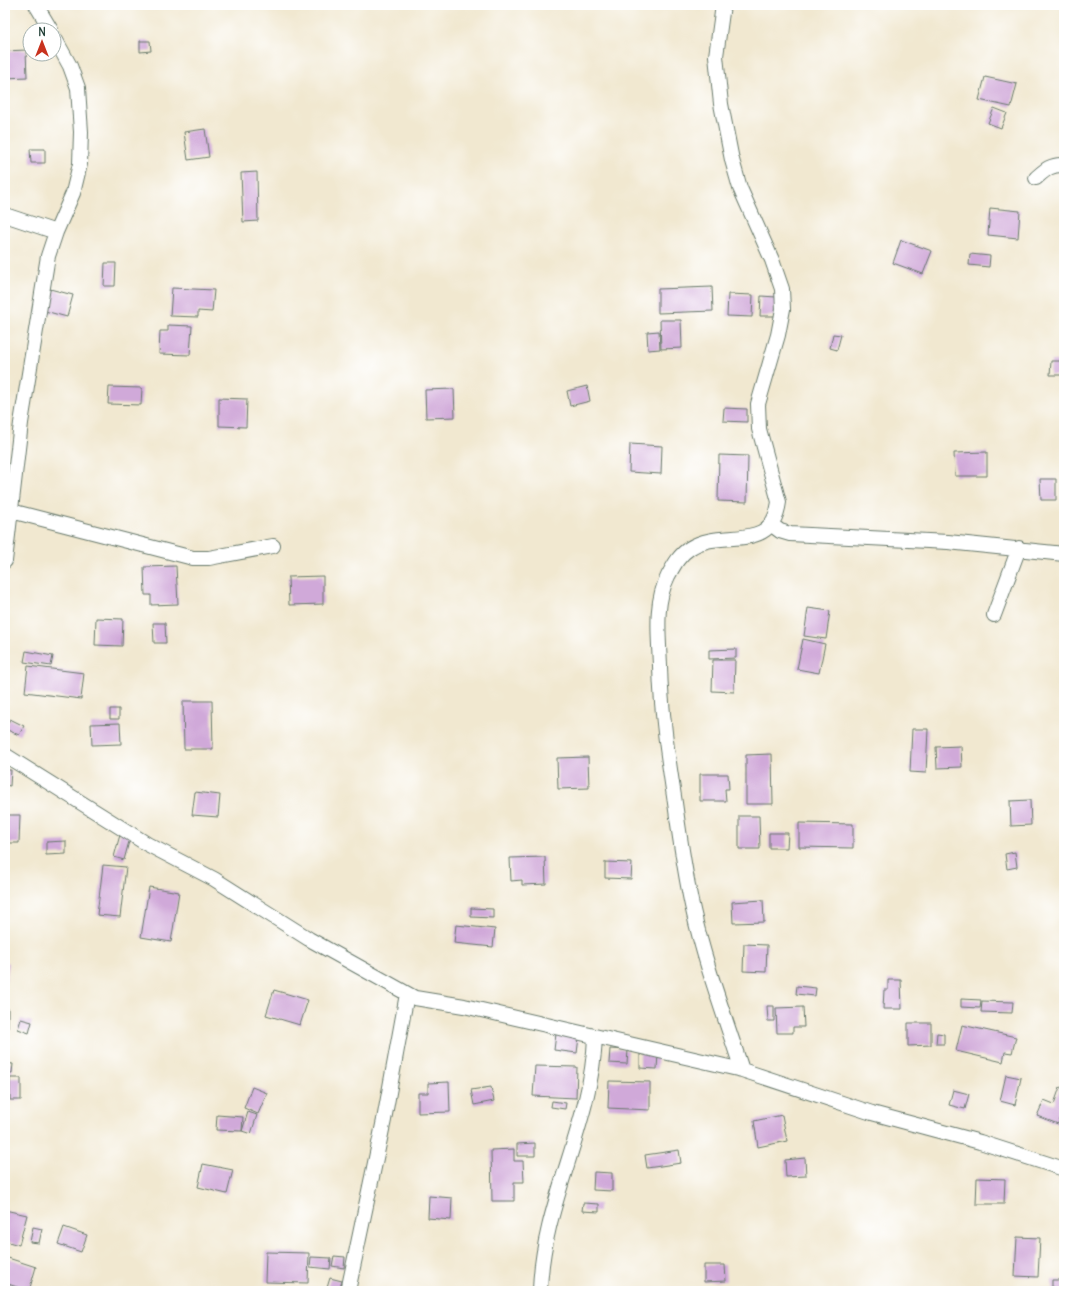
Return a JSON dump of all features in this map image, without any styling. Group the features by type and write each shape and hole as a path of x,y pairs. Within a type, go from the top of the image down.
{"street":[{"path":"36,5 46,22"},
{"path":"723,5 716,56 721,104 732,160 740,188 772,260 782,289 783,310 778,335 758,404 759,429 779,502 777,514 772,525 764,531 754,535 708,542 690,548 677,560 664,584 658,613 664,729 693,910 742,1070"},
{"path":"5,561 21,423 48,256 56,232 73,193 80,164 81,132 78,88 70,66 62,51"},
{"path":"1036,178 1047,168 1057,165 1064,165"},
{"path":"5,215 56,232"},
{"path":"11,511 193,558 209,558 273,546"},
{"path":"772,525 780,531 790,534 948,542 1019,548 1064,554"},
{"path":"994,615 1019,548"},
{"path":"5,755 147,844 214,879 309,939 415,998 464,1006 742,1070 872,1113 980,1142 1064,1169"},
{"path":"348,1291 384,1120 407,994"},
{"path":"540,1291 541,1266 552,1216 584,1110 593,1065 595,1037"}],"building":[{"path":"140,41 150,41 151,51 140,52"},
{"path":"22,50 22,62 26,62 27,77 5,78 5,51"},
{"path":"985,77 1017,84 1011,107 979,100"},
{"path":"994,108 1007,113 1001,128 988,123"},
{"path":"205,129 209,157 188,160 184,132"},
{"path":"30,149 45,149 45,163 31,163"},
{"path":"257,172 258,221 243,222 241,173"},
{"path":"990,208 1020,211 1018,238 988,235"},
{"path":"901,240 932,251 923,274 893,263"},
{"path":"970,254 990,256 989,267 969,265"},
{"path":"105,263 116,263 115,286 104,286"},
{"path":"712,287 713,311 658,313 658,289"},
{"path":"172,288 214,290 212,312 198,311 198,317 170,316"},
{"path":"50,289 73,295 67,317 45,311"},
{"path":"728,294 753,295 752,317 727,316"},
{"path":"761,296 776,297 775,316 760,316"},
{"path":"660,320 681,320 682,348 661,349"},
{"path":"168,325 192,326 190,355 159,354 160,331 168,331"},
{"path":"659,331 660,349 648,350 647,332"},
{"path":"833,334 841,335 837,350 830,348"},
{"path":"1051,361 1064,361 1064,375 1050,375"},
{"path":"587,386 590,401 570,406 567,391"},
{"path":"109,387 142,388 141,405 108,404"},
{"path":"454,389 455,417 426,418 425,390"},
{"path":"219,398 247,399 246,427 219,426"},
{"path":"724,408 747,409 747,422 723,421"},
{"path":"630,444 662,446 661,474 629,472"},
{"path":"987,452 987,476 955,476 954,453"},
{"path":"719,455 748,456 747,502 718,501"},
{"path":"1040,479 1056,479 1056,500 1041,500"},
{"path":"176,566 178,604 151,605 151,595 145,595 144,567"},
{"path":"323,576 323,604 289,605 288,577"},
{"path":"808,608 830,611 826,639 804,636"},
{"path":"96,618 123,619 122,646 95,645"},
{"path":"153,623 165,623 166,643 154,643"},
{"path":"803,639 825,644 819,673 797,669"},
{"path":"736,649 736,658 709,659 709,650"},
{"path":"26,651 53,656 51,666 24,662"},
{"path":"713,660 735,660 734,692 712,691"},
{"path":"28,666 84,673 81,699 25,692"},
{"path":"183,701 212,701 213,749 184,749"},
{"path":"110,709 119,709 119,719 110,719"},
{"path":"10,719 24,726 19,735 5,729"},
{"path":"120,723 121,744 92,745 91,724"},
{"path":"912,729 928,729 926,773 910,772"},
{"path":"961,746 962,767 937,768 936,747"},
{"path":"772,754 773,804 746,804 746,755"},
{"path":"588,757 589,788 558,789 557,758"},
{"path":"5,770 11,770 10,786 5,785"},
{"path":"700,774 728,774 729,789 725,789 726,801 700,801"},
{"path":"195,792 220,795 218,817 192,815"},
{"path":"1030,800 1031,825 1011,826 1010,801"},
{"path":"5,815 20,815 19,843 5,843"},
{"path":"739,816 759,816 760,849 739,849"},
{"path":"799,823 853,824 853,848 799,847"},
{"path":"121,831 131,834 124,860 114,857"},
{"path":"769,833 788,833 787,848 769,848"},
{"path":"66,841 66,854 46,855 46,842"},
{"path":"1015,852 1017,867 1007,869 1005,854"},
{"path":"545,857 546,884 522,885 522,880 511,881 510,858"},
{"path":"605,862 632,863 631,879 605,878"},
{"path":"103,865 126,867 120,917 97,915"},
{"path":"149,887 179,892 171,942 141,937"},
{"path":"763,900 764,922 733,923 732,902"},
{"path":"471,908 493,909 493,918 471,917"},
{"path":"456,925 495,929 493,947 454,943"},
{"path":"744,944 767,945 766,972 743,971"},
{"path":"5,962 9,963 6,981 5,981"},
{"path":"888,980 901,980 902,1009 883,1009 884,990 888,990"},
{"path":"797,986 816,988 815,996 796,994"},
{"path":"274,990 308,1000 300,1025 266,1015"},
{"path":"961,999 981,1000 980,1008 961,1007"},
{"path":"982,1001 1013,1002 1012,1013 981,1012"},
{"path":"767,1006 774,1006 774,1021 768,1021"},
{"path":"803,1007 804,1027 793,1027 793,1033 777,1033 776,1008"},
{"path":"5,1008 8,1008 8,1034 5,1034"},
{"path":"21,1019 32,1022 29,1033 18,1029"},
{"path":"908,1023 931,1023 931,1045 908,1046"},
{"path":"962,1025 1016,1037 1012,1053 1005,1052 1003,1062 956,1051"},
{"path":"937,1033 944,1034 944,1044 936,1044"},
{"path":"556,1034 579,1037 577,1053 554,1050"},
{"path":"610,1049 628,1050 627,1064 609,1063"},
{"path":"640,1053 658,1054 657,1069 640,1068"},
{"path":"5,1063 13,1064 12,1073 5,1072"},
{"path":"535,1066 577,1067 576,1098 533,1096"},
{"path":"1006,1075 1021,1078 1015,1105 1000,1101"},
{"path":"10,1078 21,1078 21,1100 10,1100"},
{"path":"609,1081 650,1082 650,1110 608,1108"},
{"path":"449,1082 450,1112 418,1113 418,1093 428,1093 428,1083"},
{"path":"252,1087 267,1093 258,1114 244,1108"},
{"path":"491,1087 494,1101 474,1105 471,1090"},
{"path":"1060,1087 1064,1089 1064,1113 1058,1124 1037,1116 1044,1100 1054,1104"},
{"path":"953,1090 969,1094 965,1109 949,1105"},
{"path":"552,1101 566,1103 565,1109 551,1107"},
{"path":"248,1112 257,1115 251,1134 242,1131"},
{"path":"217,1115 243,1117 242,1131 216,1130"},
{"path":"782,1115 787,1141 758,1147 754,1121"},
{"path":"535,1143 535,1156 517,1156 517,1144"},
{"path":"514,1149 514,1161 523,1161 524,1182 514,1182 514,1201 492,1201 491,1150"},
{"path":"679,1150 681,1163 647,1168 645,1155"},
{"path":"805,1158 806,1176 786,1177 785,1160"},
{"path":"203,1164 233,1170 227,1194 198,1187"},
{"path":"594,1172 612,1173 612,1191 593,1190"},
{"path":"977,1178 1005,1179 1004,1204 976,1204"},
{"path":"429,1196 452,1198 451,1220 428,1218"},
{"path":"583,1203 599,1204 599,1212 582,1211"},
{"path":"5,1210 27,1215 19,1245 5,1241"},
{"path":"33,1227 42,1229 39,1243 30,1242"},
{"path":"64,1227 87,1235 81,1252 58,1244"},
{"path":"1017,1237 1040,1238 1038,1277 1015,1276"},
{"path":"266,1252 309,1253 308,1283 265,1282"},
{"path":"334,1256 345,1257 344,1268 332,1266"},
{"path":"5,1257 36,1267 29,1291 5,1283"},
{"path":"311,1257 331,1258 330,1269 310,1267"},
{"path":"704,1265 725,1265 726,1281 704,1282"},
{"path":"330,1278 342,1281 339,1291 326,1291"},
{"path":"1052,1280 1062,1280 1062,1282 1064,1282 1064,1291 1052,1291"}]}
